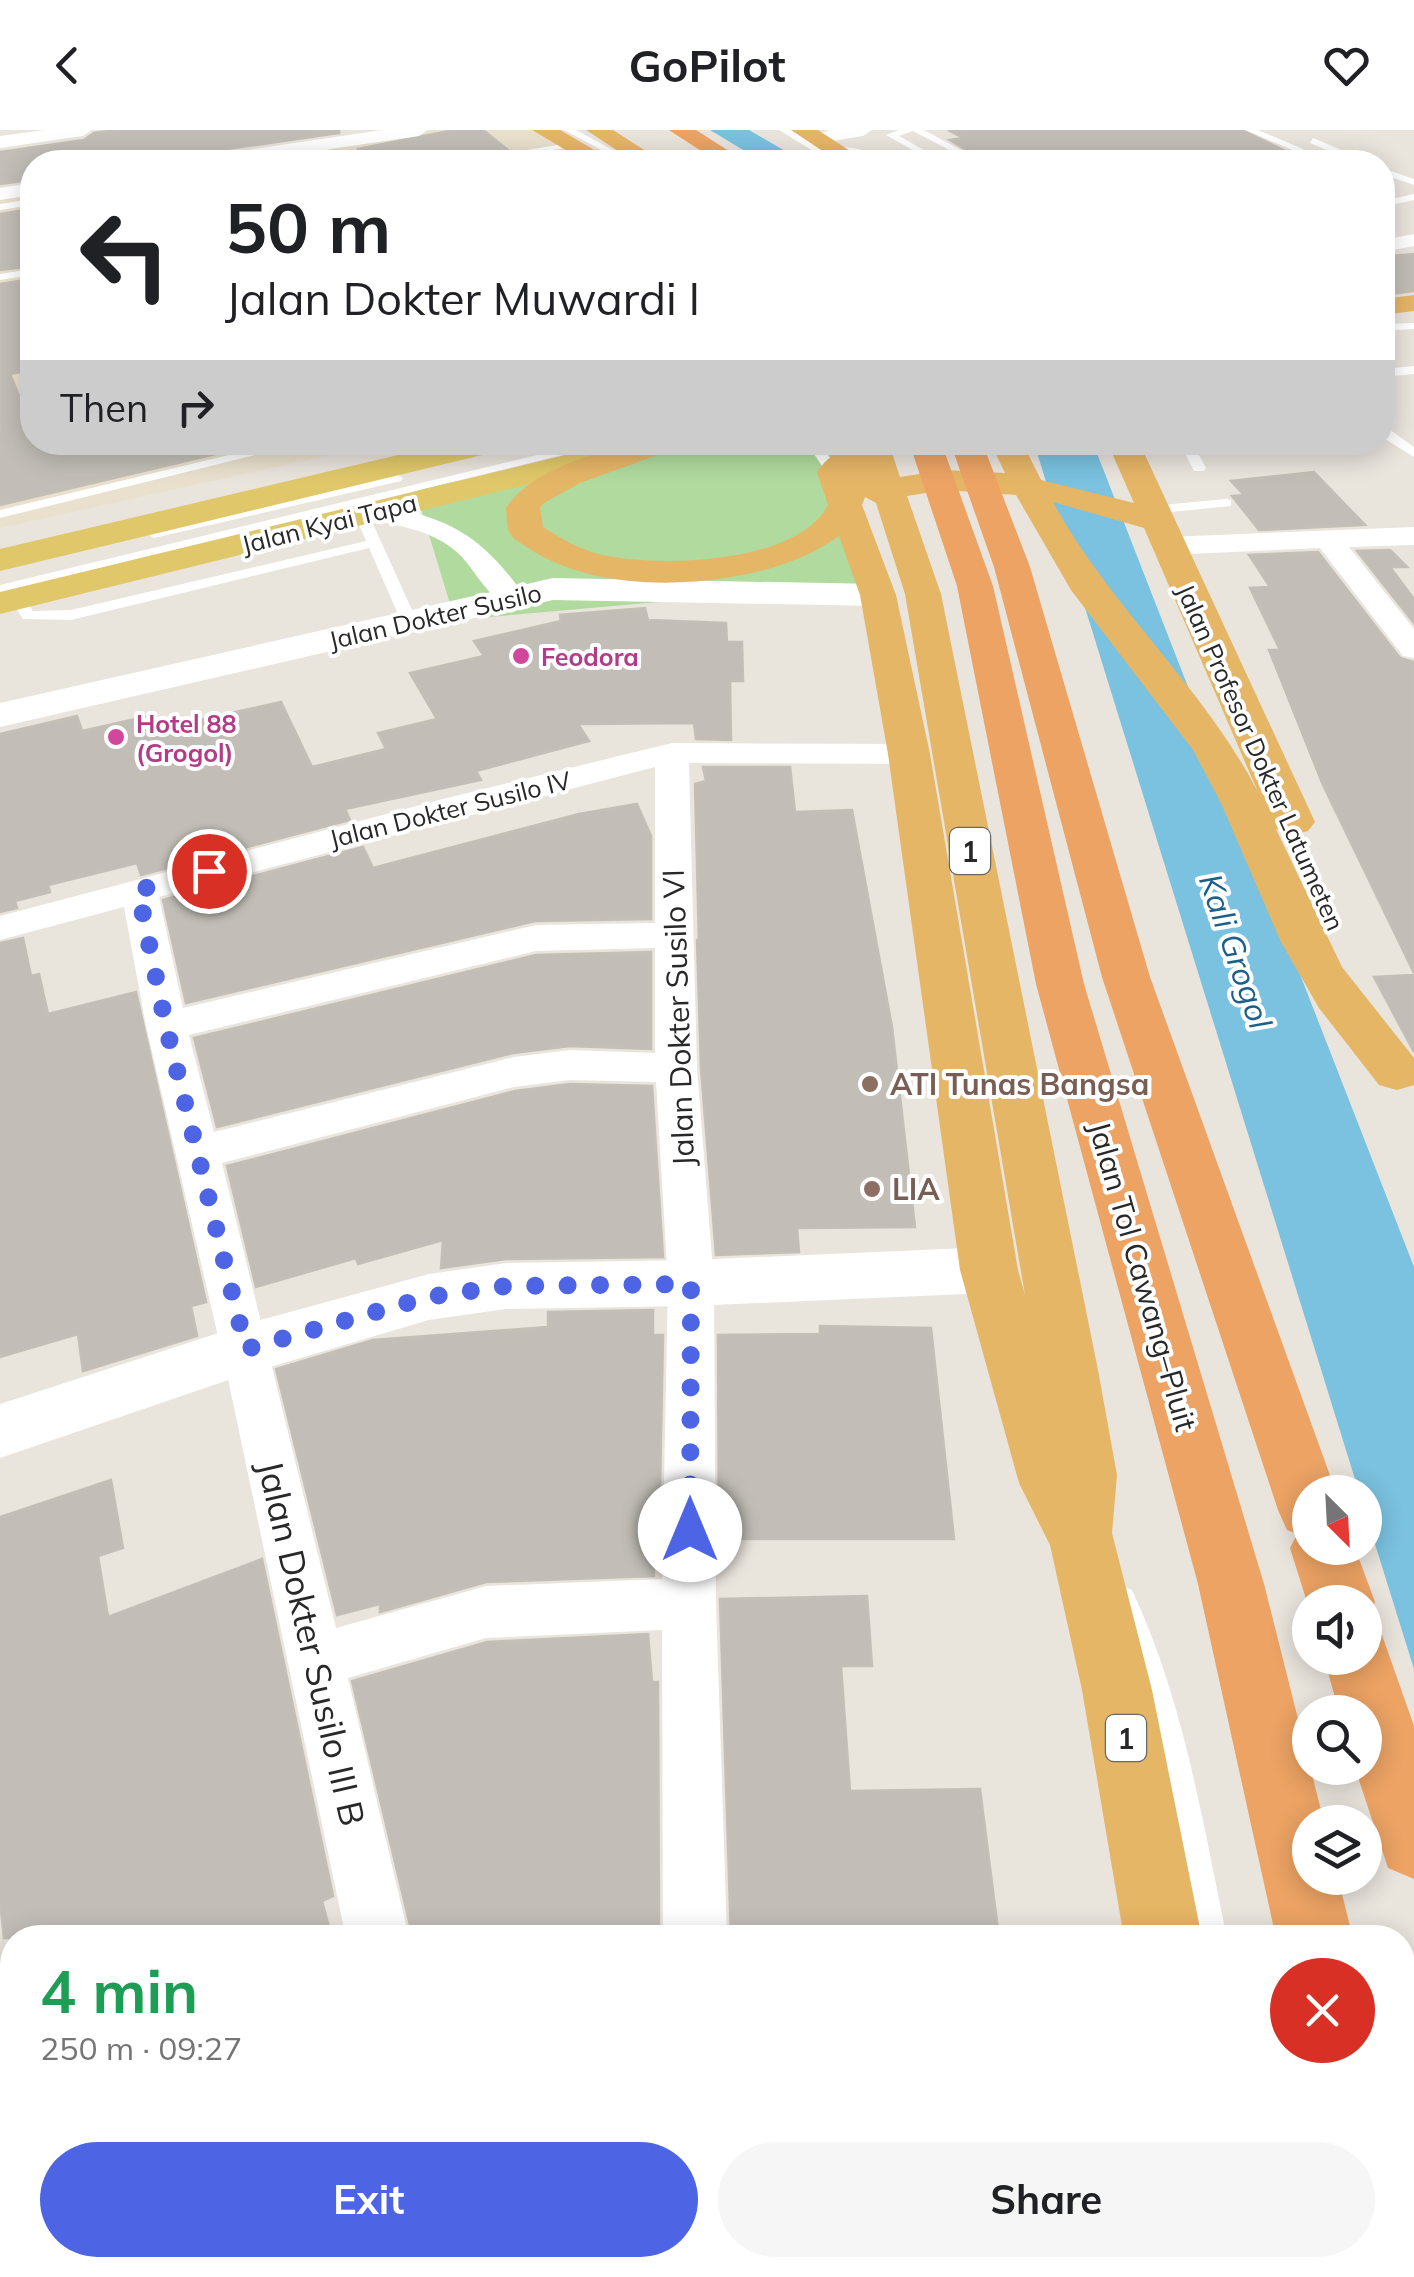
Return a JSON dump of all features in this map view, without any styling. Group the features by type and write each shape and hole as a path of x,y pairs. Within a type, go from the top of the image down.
{"highway":[{"path":"597,130 631,150"},
{"path":"642,130 674,150"},
{"path":"680,130 714,150"},
{"path":"757,130 783,150"},
{"path":"562,136 585,150"},
{"path":"625,455 568,476 532,496 523,508 526,532 555,552 602,564 664,571 707,570 776,557 806,543 834,523 851,495 855,455"},
{"path":"833,472 856,455"},
{"name":"1","path":"876,455 923,594 1018,1268"},
{"name":"Jalan Tol Cawang–Pluit","path":"930,455 975,586 1060,984 1231,1584 1312,1925"},
{"path":"971,455 1012,567 1126,977 1298,1475"},
{"name":"Jalan Profesor Dokter Latumeten","path":"1012,455 1039,511 1086,584 1158,672 1214,750 1318,968 1406,1091"},
{"name":"Jalan Profesor Dokter Latumeten","path":"1131,455 1150,522 1308,856 1406,1091"},
{"name":"1","path":"833,472 878,595 1018,1268 1085,1475 1082,1540 1117,1690 1161,1925"},
{"path":"855,528 874,496 914,483 994,481 1150,522"},
{"path":"1363,1675 1414,1842"}],"main road":[{"name":"Jalan Kyai Tapa","path":"0,560 441,455"},
{"name":"Jalan Kyai Tapa","path":"5,591 370,523 614,455"}],"street":[{"path":"0,142 83,130"},
{"path":"298,150 419,130"},
{"path":"822,141 863,130"},
{"path":"1150,522 1329,542 1414,536"},
{"path":"370,523 440,526 479,555 511,598"},
{"path":"1329,542 1414,650"},
{"name":"Jalan Dokter Susilo","path":"0,716 511,598 595,588 878,595"},
{"path":"1377,600 1414,596"},
{"name":"Jalan Dokter Susilo IV","path":"0,928 672,753 909,754"},
{"name":"Jalan Dokter Susilo VI","path":"672,753 671,936 691,1284 689,1602 695,1925"},
{"name":"Jalan Dokter Susilo III B","path":"138,890 166,1026 246,1349 375,1925"},
{"path":"166,1026 536,938 671,936"},
{"path":"197,1153 514,1072 570,1066 676,1068"},
{"path":"0,1431 246,1349 428,1297 506,1286 691,1284 1018,1268"},
{"path":"316,1660 486,1612 689,1602"}],"lane":[{"path":"784,130 851,150"},
{"path":"909,130 892,136 918,150"},
{"path":"917,130 955,150"},
{"path":"1250,130 1295,150"},
{"path":"528,150 562,136 599,150"},
{"path":"1300,136 1333,150"},
{"path":"0,514 247,455"},
{"path":"5,591 499,455"},
{"path":"5,591 556,455"},
{"path":"821,455 833,472"},
{"path":"1192,455 1198,468"},
{"path":"1150,522 1226,504"},
{"path":"370,523 408,621"},
{"path":"1082,1540 1116,1589 1144,1642 1208,1925"}],"shaded area":[{"path":"436,130 530,130 567,150 302,150"},
{"path":"20,194 20,455 329,455 0,528 0,198"}],"green space":[{"path":"602,455 843,455 875,583 455,620 415,489"}],"water":[{"path":"710,130 749,130 783,150 743,150"},
{"name":"Kali Grogol","path":"1038,455 1098,455 1414,1267 1414,1669 1382,1565 1382,1475 1354,1475"}],"building":[{"path":"339,130 220,150 20,150 20,182 0,184 0,152 84,140 94,133"},
{"path":"454,130 483,130 508,150 358,150"},
{"path":"948,130 1242,130 1283,150 966,150 950,140 963,138"},
{"path":"20,211 20,268 0,270 0,214"},
{"path":"1414,254 1414,291 1395,293 1395,256"},
{"path":"20,281 20,372 10,374 20,398 20,455 211,455 0,505 0,284"},
{"path":"1314,472 1365,525 1259,530 1232,496 1244,495 1231,481"},
{"path":"1390,550 1407,567 1390,567 1414,599 1414,623 1357,551"},
{"path":"1318,552 1400,658 1414,662 1414,973 1323,785 1269,650 1280,650 1250,588 1270,587 1249,555"},
{"path":"645,608 648,620 726,623 727,642 742,642 743,681 730,681 731,740 696,739 694,723 578,724 589,741 476,771 481,780 345,809 350,820 141,875 137,863 48,885 50,892 15,901 17,908 0,912 0,734 77,716 82,731 149,716 154,730 281,702 312,767 386,749 378,733 437,719 410,673 484,656 474,641 561,621 560,615"},
{"path":"703,767 790,767 795,812 852,810 892,1027 915,1227 797,1228 799,1252 716,1255 701,1068 697,939 699,943 695,784 706,781"},
{"path":"637,804 651,836 651,919 535,921 186,1003 163,900 363,847 373,868 579,814"},
{"path":"23,938 31,976 39,974 48,1014 136,992 206,1302 191,1306 197,1336 83,1371 78,1334 0,1357 0,943"},
{"path":"651,952 651,1049 570,1046 513,1053 217,1127 194,1038 536,955"},
{"path":"1414,975 1414,1052 1374,977"},
{"path":"570,1084 652,1086 663,1257 506,1259 441,1268 443,1240 358,1264 356,1258 256,1287 227,1166 515,1091"},
{"path":"653,1310 653,1335 663,1335 659,1538 652,1538 654,1576 486,1582 380,1612 380,1604 337,1615 276,1369 373,1340 548,1327 548,1312"},
{"path":"820,1326 931,1328 954,1539 719,1539 718,1335 820,1334"},
{"path":"111,1480 123,1548 98,1556 108,1617 262,1559 333,1896 322,1901 328,1925 3,1925 0,1517"},
{"path":"867,1596 872,1666 841,1666 850,1791 980,1789 997,1925 731,1925 720,1599"},
{"path":"648,1634 652,1682 658,1682 659,1925 410,1925 352,1681 487,1642"}],"place":[{"name":"Feodora","path":"521,656"},
{"name":"Hotel 88 (Grogol)","path":"116,737"},
{"name":"ATI Tunas Bangsa","path":"870,1084"},
{"name":"LIA","path":"872,1189"}],"route":[{"path":"209,871 138,890 166,1026 246,1349 428,1297 506,1286 691,1284 690,1530"}]}
